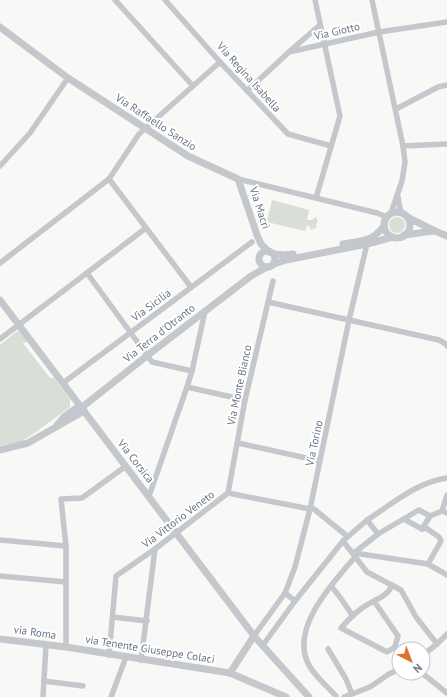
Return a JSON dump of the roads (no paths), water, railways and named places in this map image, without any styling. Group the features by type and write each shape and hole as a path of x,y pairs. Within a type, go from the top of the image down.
{"street":[{"path":"115,0 193,86"},
{"name":"Via Regina Isabella","path":"165,0 220,62 288,134 331,146"},
{"path":"315,0 340,116 316,198"},
{"path":"272,253 275,259 271,265 263,266 260,258 264,252 272,253 285,256 372,238 379,233 384,226 398,195 405,162 403,146 372,0"},
{"name":"Via Giotto","path":"289,52 379,32 447,22"},
{"path":"247,91 320,25"},
{"name":"Via Raffaello Sanzio","path":"0,27 68,78 188,156 238,179 389,215"},
{"path":"0,263 109,179 139,134 220,62"},
{"path":"0,166 30,133 68,78"},
{"path":"396,109 438,87 447,85"},
{"path":"403,146 447,144"},
{"path":"109,179 191,287"},
{"name":"Via Macrì","path":"238,179 256,235 261,244 272,253"},
{"path":"398,195 400,209 405,215 409,227 404,235"},
{"path":"389,215 399,212 447,236"},
{"path":"384,226 388,234 393,237 435,231"},
{"path":"0,339 146,228"},
{"name":"Via Terra d'Otranto","path":"0,450 28,444 54,428 251,276 271,265 286,260 368,244 393,237"},
{"name":"Via Sicilia","path":"63,383 252,242"},
{"name":"Via Macrì","path":"260,258 261,244"},
{"name":"Via Torino","path":"254,636 285,593 295,567 310,509 349,320 368,244"},
{"name":"Via Terra d'Otranto","path":"251,276 260,258"},
{"path":"87,273 152,362 192,371"},
{"name":"Via Monte Bianco","path":"228,493 245,400 273,281"},
{"name":"Via Corsica","path":"0,300 254,636 308,696"},
{"path":"268,302 439,340 447,346"},
{"path":"149,496 192,371 205,311"},
{"path":"187,387 245,400"},
{"path":"238,443 320,461"},
{"path":"66,648 66,546 61,499 82,498 126,466"},
{"path":"263,645 295,601 347,536 367,520 409,492 425,484 447,478"},
{"name":"Via Vittorio Veneto","path":"109,655 116,576 155,549 228,493 314,509 347,536"},
{"path":"422,528 430,516 445,512 447,495"},
{"path":"391,673 376,684 352,694 339,697 310,668 303,648 304,633 312,616 331,586 355,555 378,534 419,510 430,516"},
{"path":"404,519 422,528 426,528 440,537 441,541 428,564"},
{"path":"367,520 378,534"},
{"path":"0,540 66,546"},
{"path":"343,541 368,572 401,590 416,617 437,644"},
{"path":"141,660 155,549"},
{"path":"355,555 428,564 447,575"},
{"path":"0,576 66,582"},
{"path":"331,586 343,600 343,604 353,616"},
{"path":"391,650 387,652 341,628 353,616 374,601 383,597 394,586"},
{"path":"285,593 295,601"},
{"path":"374,601 398,636 397,641"},
{"path":"113,617 147,621"},
{"path":"431,649 447,634"},
{"path":"230,673 254,636"},
{"name":"via Roma","path":"0,638 66,648"},
{"path":"43,697 46,645"},
{"name":"via Tenente Giuseppe Colaci","path":"66,648 230,673 286,697"},
{"path":"328,649 346,679 352,694"},
{"path":"111,697 126,657"},
{"path":"431,680 447,693"},
{"path":"44,681 83,686"}]}
